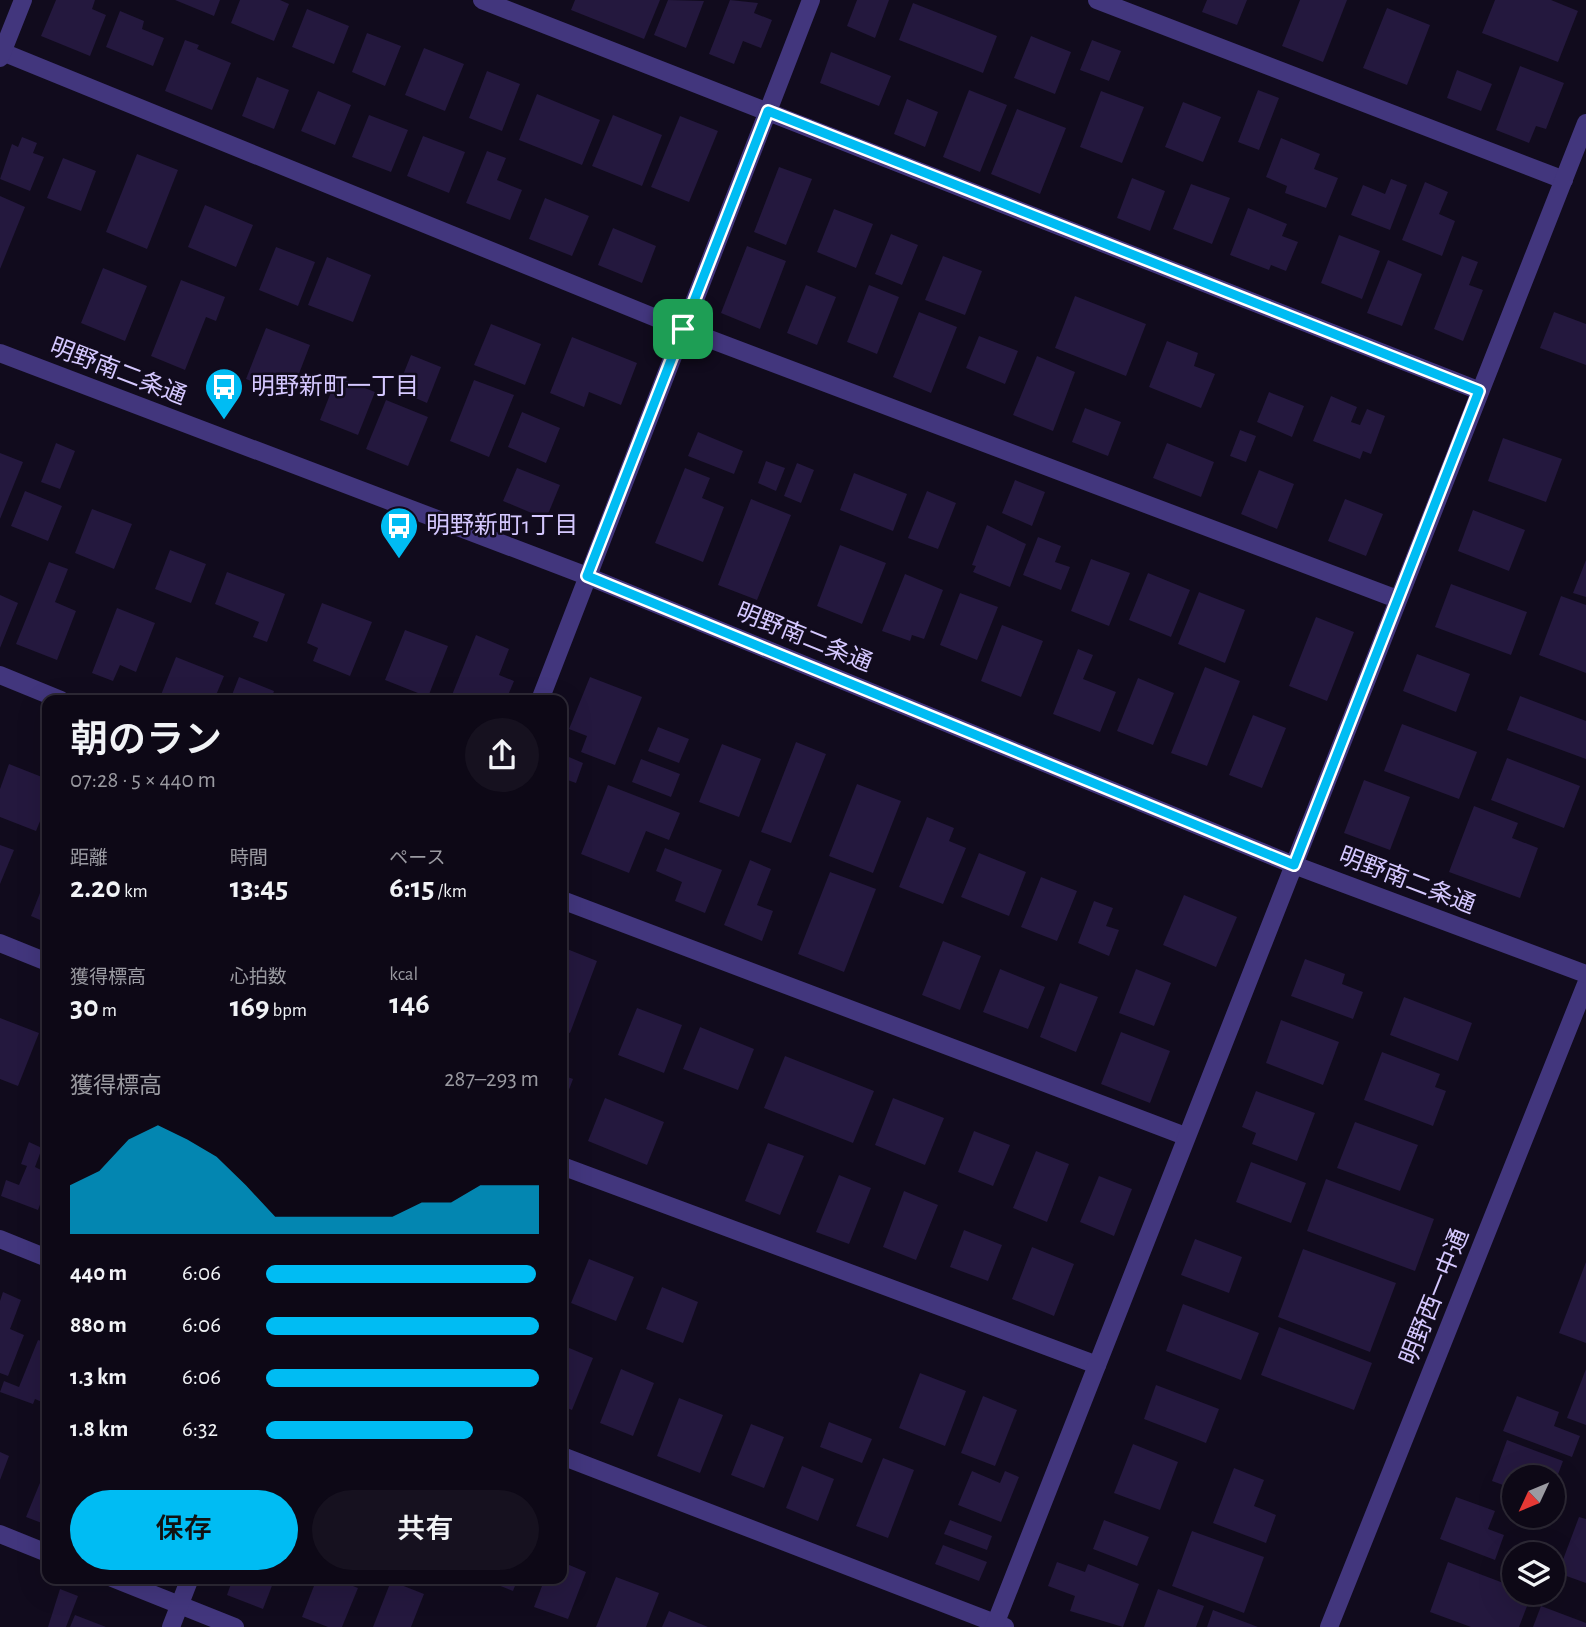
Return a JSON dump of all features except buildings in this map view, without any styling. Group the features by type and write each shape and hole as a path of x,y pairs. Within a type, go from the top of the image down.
{"street":[{"path":"23,0 1,54 683,329 1397,599"},
{"path":"482,0 1479,391"},
{"path":"542,695 811,0"},
{"path":"1097,0 1563,180"},
{"path":"567,1458 998,1626 1185,1136 1586,123"},
{"name":"明野南二条通","path":"0,353 587,576 1294,865 1586,974"},
{"path":"0,675 49,695"},
{"path":"567,902 1185,1136"},
{"path":"0,943 42,960"},
{"name":"明野西一中通","path":"1329,1627 1586,985"},
{"path":"567,1168 1097,1365"},
{"path":"0,1239 42,1256"},
{"path":"0,1534 42,1551"},
{"path":"127,1584 235,1627"},
{"path":"171,1627 188,1584"}],"place":[{"name":"明野新町一丁目","path":"224,421"},
{"name":"明野新町1丁目","path":"399,560"}],"route":[{"path":"768,111 1479,391 1294,865 587,576 683,329 768,111"}]}
